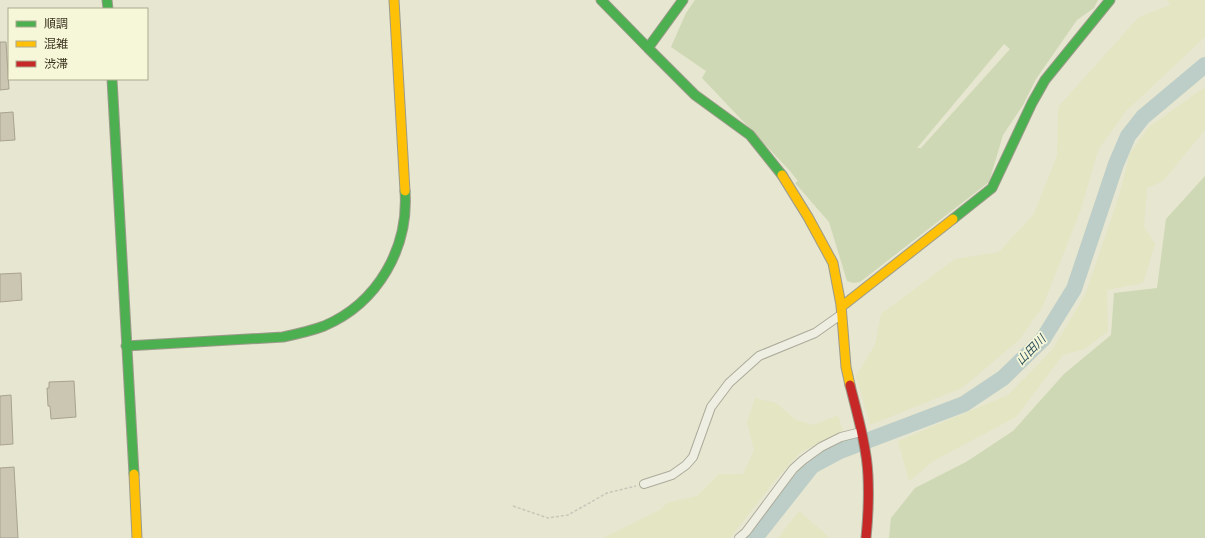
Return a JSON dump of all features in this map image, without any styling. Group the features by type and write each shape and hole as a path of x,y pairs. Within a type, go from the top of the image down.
{"street":[{"path":"126,346 283,337 307,333 345,315 362,303 382,281 395,257 403,233 406,204 394,0"},
{"path":"601,0 695,95 750,135 777,168 808,217 833,263 841,311 846,367 861,432 868,476 868,521 866,538"},
{"path":"648,48 683,0"},
{"path":"644,484 672,475 686,466 693,457 711,407 729,383 759,356 815,333 992,188 1032,103 1045,80 1110,0"},
{"path":"112,80 137,538"},
{"path":"739,538 746,532 793,469 803,460 821,447 841,437 861,432"}],"path":[{"path":"513,506 548,518 568,515 607,493 644,484"}],"green space":[{"path":"695,0 1098,0 1094,8 1077,20 1036,79 1023,105 1003,135 989,182 860,282 853,283 847,281 829,222 795,183 798,181 702,78 706,71 671,47 686,13","holes":["1004,44 1010,49 921,148 917,148"]},
{"path":"1167,0 1205,0 1205,37 1126,111 1098,150 1081,209 1042,308 1019,340 962,388 870,425 856,376 875,345 881,314 955,259 999,252 1034,214 1057,156 1058,107 1139,17 1170,5"},
{"path":"1205,87 1205,130 1163,181 1147,188 1144,227 1155,244 1143,283 1107,290 1108,331 1085,349 1063,355 1016,417 935,460 909,481 898,441 1008,395 1052,350 1085,295 1119,196 1130,153 1149,127"},
{"path":"1205,176 1205,538 889,538 891,518 915,488 966,462 1013,431 1064,374 1111,335 1114,293 1157,288 1166,219"},
{"path":"755,398 776,403 796,420 814,425 838,415 843,432 801,452 776,479 730,538 603,538 660,510 667,503 697,496 719,474 743,474 754,451 747,422"},
{"path":"799,511 830,538 778,538"}],"building":[{"path":"0,42 6,42 9,89 0,90"},
{"path":"13,112 15,140 0,141 0,113"},
{"path":"21,273 22,300 0,302 0,274"},
{"path":"74,381 76,417 51,419 50,406 48,406 47,388 49,388 49,382"},
{"path":"11,395 13,444 0,445 0,396"},
{"path":"14,467 18,538 0,538 0,468"}],"waterway":[{"name":"山田川","path":"755,538 812,466 840,451 964,404 1003,378 1043,339 1074,289 1116,164 1128,136 1143,117 1205,65"}],"traffic: fast":[{"path":"107,0 108,8"},
{"path":"601,0 648,48"},
{"path":"683,0 648,48 695,95 750,135 782,175"},
{"path":"953,219 992,188 1032,103 1045,80 1110,0"},
{"path":"112,80 134,474"},
{"path":"126,346 283,337 319,328 343,316 360,303 374,288 386,271 395,253 402,233 405,212 405,191"}],"traffic: slow":[{"path":"394,0 405,191"},
{"path":"782,175 808,217 833,263 841,305 846,367 850,385"},
{"path":"841,307 953,219"},
{"path":"134,474 137,538"}],"traffic: jam":[{"path":"850,385 866,454 868,484 866,538"}]}
